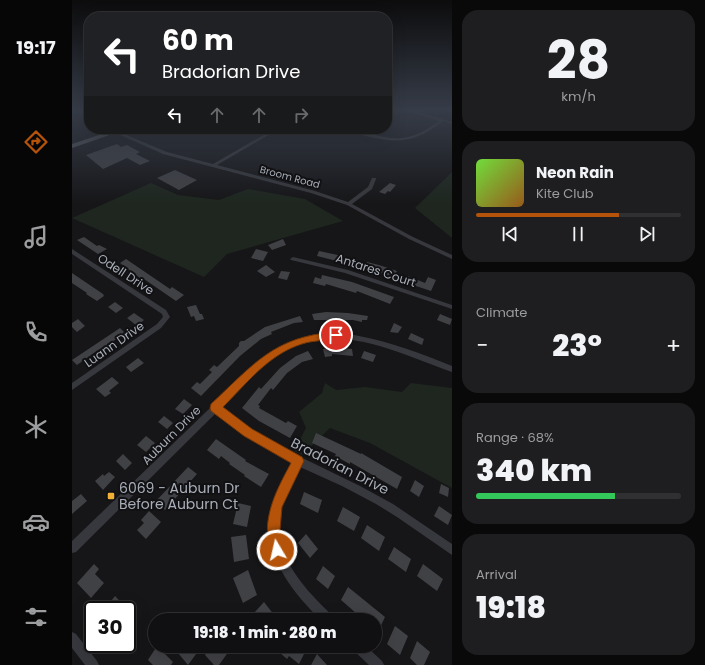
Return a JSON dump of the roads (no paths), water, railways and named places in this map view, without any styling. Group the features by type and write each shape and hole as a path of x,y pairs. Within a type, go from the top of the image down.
{"main road":[{"path":"72,146 83,142"}],"street":[{"name":"Broom Road","path":"139,142 165,153 313,192 349,204 411,238 452,257"},
{"path":"213,166 254,142"},
{"path":"349,204 370,188 374,179"},
{"name":"Odell Drive","path":"72,251 164,312 167,317"},
{"name":"Antares Court","path":"293,259 346,271 452,307"},
{"name":"Luann Drive","path":"72,387 159,326 167,317"},
{"name":"Auburn Drive","path":"72,548 215,408 273,354 291,344 312,338 341,335 368,339 452,369"},
{"name":"Bradorian Drive","path":"215,408 248,433 298,461 334,476 370,496 452,550"},
{"path":"298,461 278,500 274,522 274,538 280,558 292,580 304,595 322,613"},
{"path":"72,638 93,665"},
{"path":"365,653 378,665"}],"place":[{"name":"6069 - Auburn Dr Before Auburn Ct","path":"111,496"}]}
